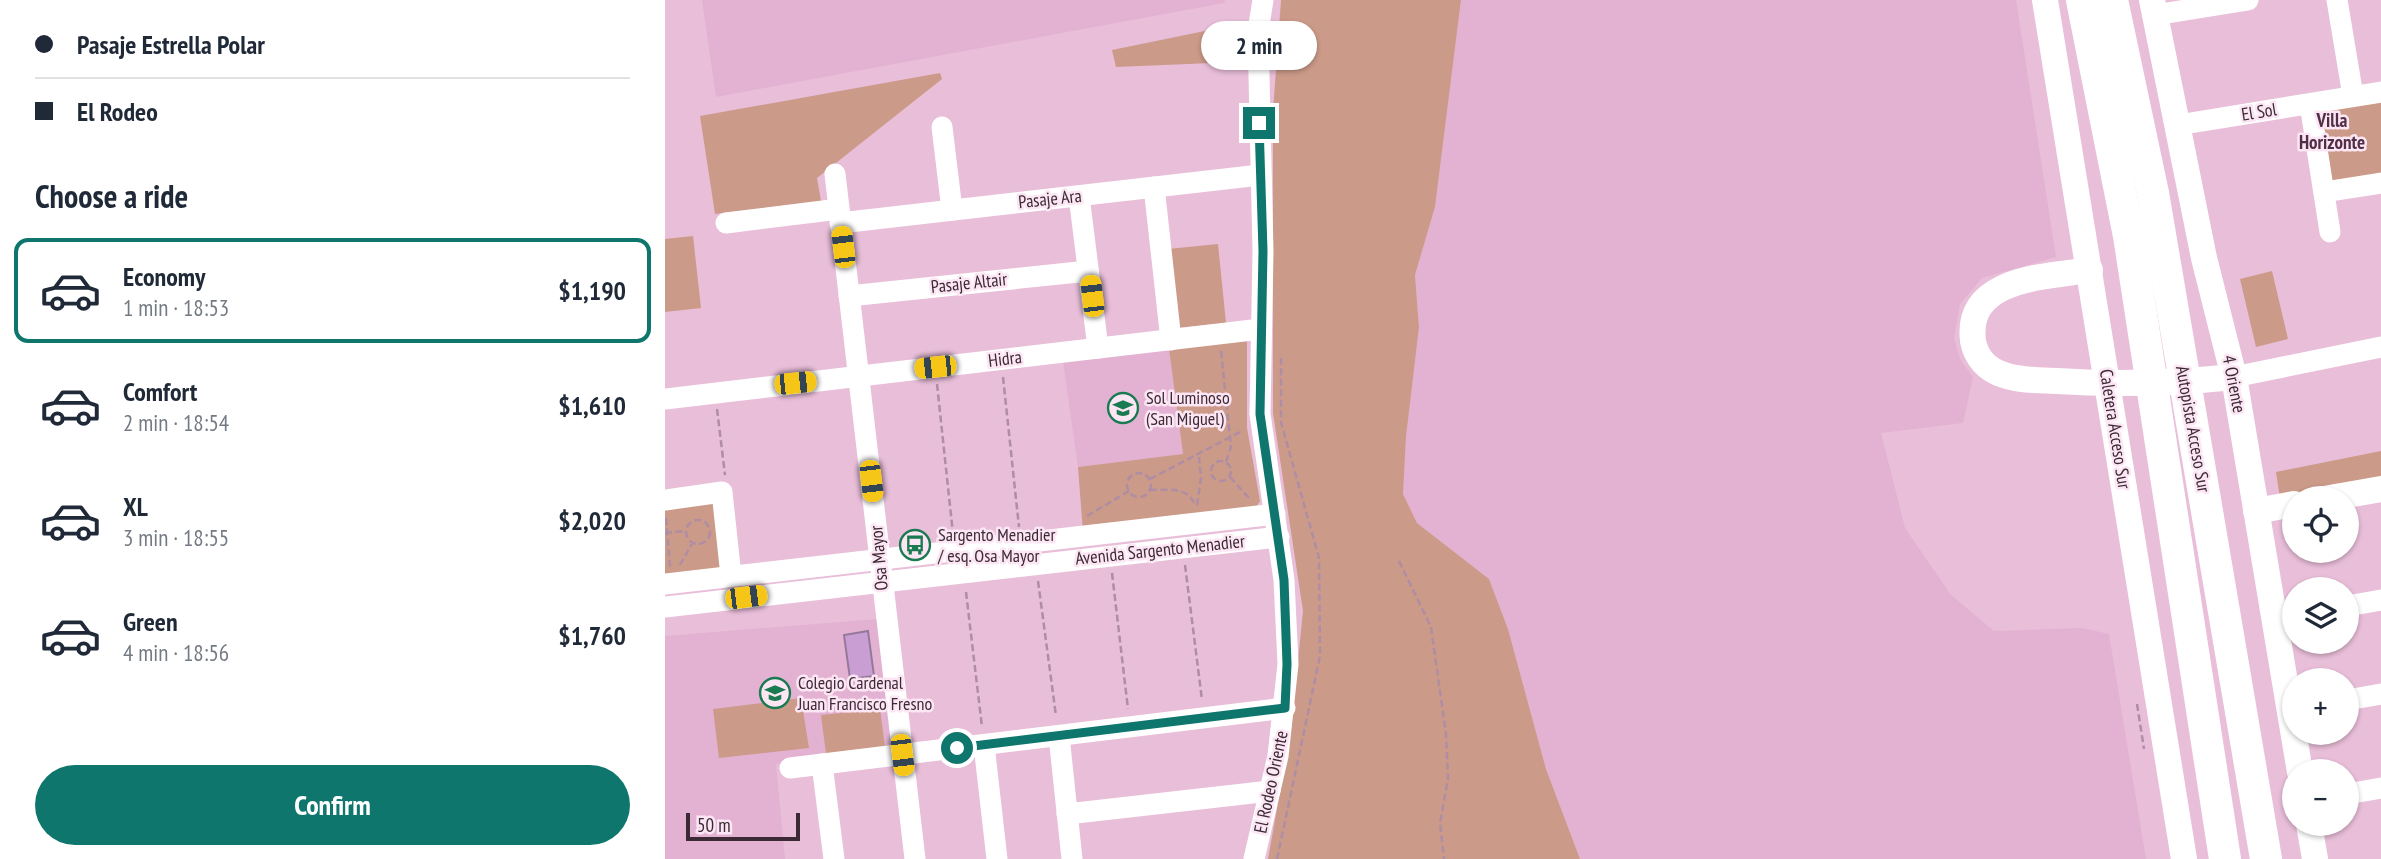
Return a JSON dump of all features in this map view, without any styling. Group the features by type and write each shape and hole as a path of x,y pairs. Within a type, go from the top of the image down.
{"highway":[{"name":"Autopista Acceso Sur","path":"2083,0 2135,275 2225,859"},
{"name":"Autopista Acceso Sur","path":"2112,0 2153,193 2266,859"}],"main road":[{"name":"Caletera Acceso Sur","path":"2045,0 2184,859"},
{"name":"4 Oriente","path":"2153,8 2204,258 2225,378 2282,609"},
{"path":"2090,270 2008,285 1982,303 1973,323 1976,351 1983,362 1996,372 2015,378 2068,382 2158,383 2225,378"},
{"path":"2359,493 2381,489"},
{"path":"2256,511 2282,506"},
{"path":"2311,836 2315,859"}],"street":[{"name":"El Rodeo Oriente","path":"1254,859 1285,708 1287,624 1279,537 1261,432 1258,31 1262,0"},
{"path":"2153,8 2248,0"},
{"path":"2337,0 2353,96"},
{"name":"El Sol","path":"2178,125 2381,92"},
{"path":"2310,104 2330,232"},
{"path":"942,127 951,210"},
{"name":"Osa Mayor","path":"835,174 881,558 880,581 915,859"},
{"name":"Pasaje Ara","path":"726,223 951,210 1261,176"},
{"path":"2324,192 2381,183"},
{"path":"1154,187 1171,340"},
{"path":"1079,196 1098,348"},
{"name":"Pasaje Altair","path":"849,296 1088,271"},
{"name":"Hidra","path":"665,398 1261,329"},
{"path":"2225,378 2381,347"},
{"path":"665,500 722,492 731,576"},
{"name":"Avenida Sargento Menadier","path":"671,574 731,576 1275,514"},
{"name":"Avenida Sargento Menadier","path":"665,607 1279,537"},
{"path":"2359,604 2381,600"},
{"path":"2359,698 2381,694"},
{"path":"790,768 1285,708"},
{"path":"1059,736 1072,859"},
{"path":"984,745 997,859"},
{"path":"822,764 834,859"},
{"path":"2359,792 2381,788"},
{"path":"1067,814 1270,791"}],"path":[{"path":"1219,334 1231,447 1226,462"},
{"path":"1277,859 1320,656 1319,558 1281,422 1281,353"},
{"path":"1001,359 1019,528"},
{"path":"935,367 953,536"},
{"path":"716,393 727,492 722,492"},
{"path":"1150,479 1199,456 1240,432"},
{"path":"1150,479 1143,474 1136,474 1130,479 1128,487 1131,494 1138,497 1150,490 1182,492 1192,498 1196,509 1201,478 1199,456"},
{"path":"1201,478 1211,474 1215,463 1226,462"},
{"path":"1226,462 1231,467 1230,477 1253,501"},
{"path":"1211,474 1218,481 1230,477"},
{"path":"1150,479 1150,490"},
{"path":"665,508 671,574"},
{"path":"666,533 685,531 695,520 708,526 710,533 707,540 700,545 692,544"},
{"path":"685,531 692,544"},
{"path":"671,574 692,544"},
{"path":"1182,548 1204,717"},
{"path":"1111,555 1130,726"},
{"path":"1399,561 1431,627 1433,640 1446,734 1448,779 1440,823 1444,859"},
{"path":"1035,564 1059,736"},
{"path":"964,572 984,745"}],"shaded area":[{"path":"702,0 1225,0 1224,3 716,97"},
{"path":"1281,0 1461,0 1435,207 1415,275 1419,327 1406,437 1403,494 1417,523 1489,579 1508,629 1546,769 1580,859 1268,859 1291,731 1303,611 1273,413 1273,111"},
{"path":"1461,0 2016,0 2056,257 1982,278 1960,304 1954,338 1960,359 1973,377 1963,423 1881,433 1905,528 1951,595 1994,631 2082,628 2109,634 2146,859 1580,859 1546,769 1508,629 1489,579 1417,523 1403,494 1406,437 1419,327 1415,275 1435,207"},
{"path":"1239,24 1236,62 1116,67 1112,50"},
{"path":"940,73 942,79 817,178 821,201 715,214 700,116"},
{"path":"2381,99 2381,178 2331,186 2318,110"},
{"path":"693,236 701,308 665,312 665,239"},
{"path":"1218,244 1226,323 1176,328 1168,249"},
{"path":"2272,271 2288,339 2256,347 2240,279"},
{"path":"1247,340 1247,428 1260,501 1255,509 1083,532 1078,467 1183,454 1169,349"},
{"name":"Sol Luminoso (San Miguel)","path":"1169,349 1183,454 1078,467 1063,361"},
{"path":"2381,451 2381,480 2347,486 2282,486 2280,498 2276,472"},
{"path":"730,496 735,570 665,578 665,504"},
{"name":"Colegio Cardenal Juan Francisco Fresno","path":"877,619 892,750 776,764 785,859 665,859 665,636"},
{"path":"801,698 809,748 719,758 713,709"},
{"path":"880,709 885,747 826,754 821,715"}],"building":[{"path":"868,631 874,676 850,679 844,635"}],"place":[{"name":"Sol Luminoso (San Miguel)","path":"1123,408"},
{"name":"Sargento Menadier / esq. Osa Mayor","path":"915,545"},
{"name":"Colegio Cardenal Juan Francisco Fresno","path":"775,693"}],"district":[{"name":"Villa Horizonte","path":"2332,131"}],"route":[{"path":"957,748 1285,708 1287,624 1284,580 1260,414 1263,251 1259,123"}]}
